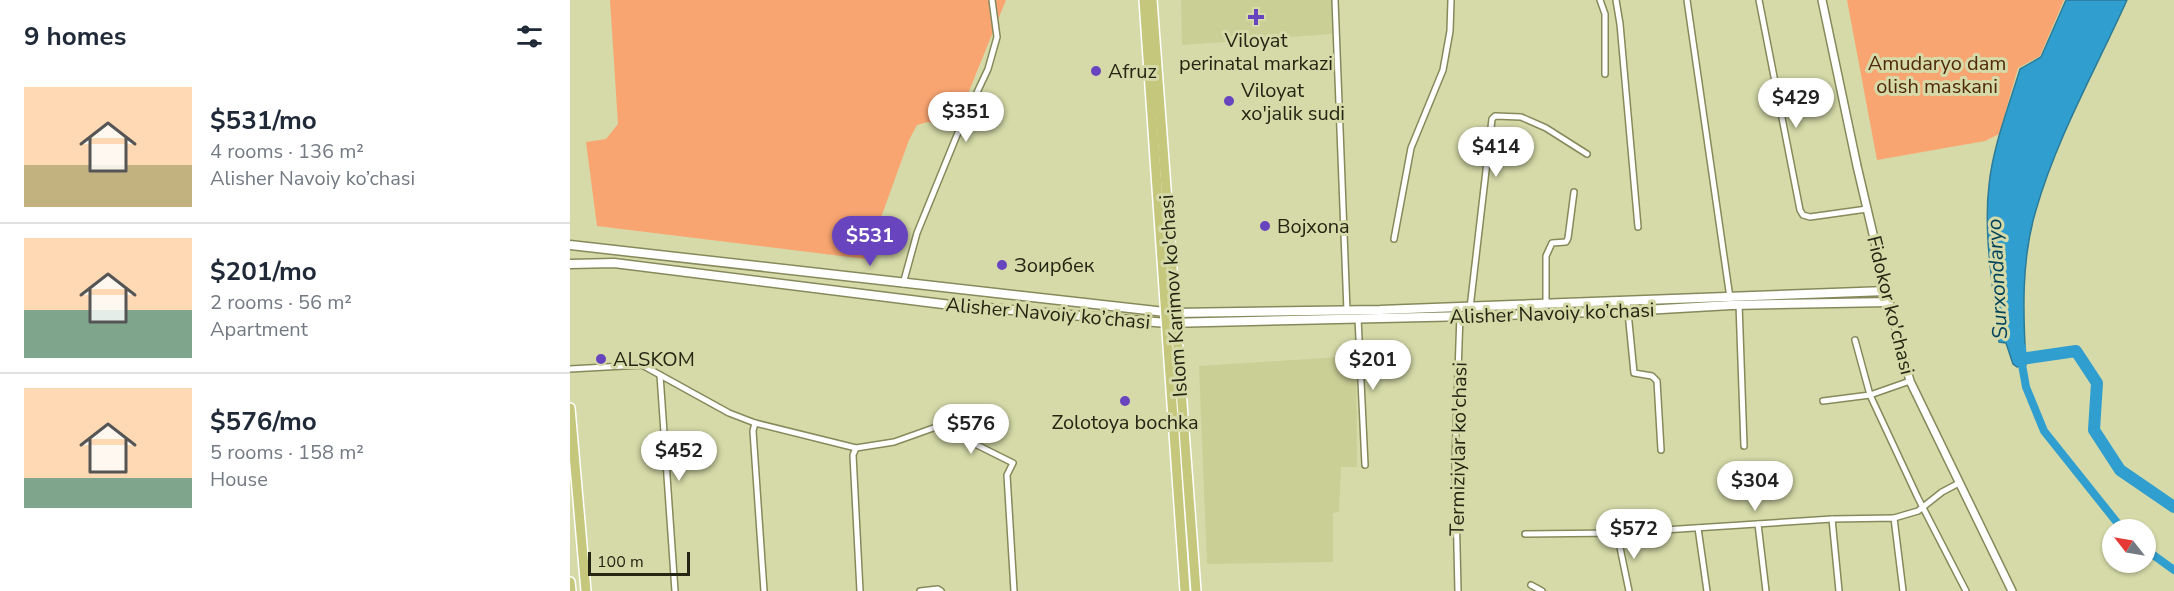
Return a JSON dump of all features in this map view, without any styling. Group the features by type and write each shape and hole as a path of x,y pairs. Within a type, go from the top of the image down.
{"main road":[{"name":"Islom Karimov ko'chasi","path":"1144,0 1196,591"},
{"name":"Islom Karimov ko'chasi","path":"1152,0 1185,591"},
{"name":"Alisher Navoiy ko’chasi","path":"570,245 890,282 1171,318"},
{"path":"719,277 720,262"},
{"name":"Alisher Navoiy ko’chasi","path":"570,264 614,263 963,306 1171,318 1627,306 1886,291"},
{"path":"889,298 890,282"},
{"name":"Alisher Navoiy ko’chasi","path":"1734,301 1888,302"},
{"name":"Alisher Navoiy ko’chasi","path":"1347,314 1358,318 1545,304 1627,306"},
{"path":"570,408 586,591"},
{"path":"570,582 571,591"}],"street":[{"path":"903,284 917,233 957,135 988,69 997,37 992,0"},
{"path":"1335,0 1347,314"},
{"path":"1394,239 1411,148 1443,70 1450,31 1451,0"},
{"path":"1600,0 1605,14 1605,74"},
{"path":"1616,0 1638,227"},
{"path":"1687,0 1734,301 1744,446"},
{"path":"1759,0 1800,210 1803,215 1810,217 1867,209"},
{"name":"Fidokor ko'chasi","path":"1822,0 1888,302 1910,381 2012,591"},
{"name":"Termiziylar ko'chasi","path":"1458,591 1455,462 1465,311 1492,119 1495,116 1521,117 1546,128 1587,154"},
{"path":"1545,304 1546,256 1552,243 1566,242 1568,238 1574,192"},
{"path":"1627,306 1634,373 1652,376 1658,381 1661,450"},
{"path":"1358,318 1365,465"},
{"path":"1855,340 1870,395 1922,507 1966,591"},
{"path":"570,369 642,365 729,413 755,423 856,448 894,442 939,426 1013,463 1007,475 1014,591"},
{"path":"660,375 675,591"},
{"path":"1823,401 1870,395 1910,381"},
{"path":"755,423 753,431 764,591"},
{"path":"856,448 853,455 860,591"},
{"path":"1525,534 1617,533 1832,519 1894,518 1911,515 1942,492 1959,483"},
{"path":"1894,518 1903,591"},
{"path":"1832,519 1839,591"},
{"path":"1758,524 1766,591"},
{"path":"1698,528 1707,591"},
{"path":"1617,533 1629,591"},
{"path":"1531,585 1542,591"},
{"path":"920,591 938,589 941,591"}],"shaded area":[{"name":"Viloyat perinatal markazi","path":"1181,0 1331,0 1332,34 1182,45"},
{"path":"1356,356 1357,467 1341,467 1339,512 1333,513 1333,562 1207,564 1199,366"}],"green space":[{"path":"610,0 1006,0 954,128 928,122 917,125 909,140 866,259 597,226 586,142 606,139 618,124"},
{"name":"Amudaryo dam olish maskani","path":"1847,0 2064,0 2040,56 2018,68 1999,134 1985,141 1877,160"}],"water":[{"path":"2066,0 2127,0 2066,130 2036,210 2025,267 2026,365 2017,367 2013,364 2006,343 1999,342 1987,224 1991,170 2020,69 2041,57"}],"waterway":[{"name":"Surxondaryo","path":"2020,348 2021,359 2076,351 2097,383 2094,430 2120,470 2174,507"},
{"path":"2021,359 2026,387 2044,431 2114,519"},
{"path":"2156,557 2174,570"}],"place":[{"name":"Viloyat perinatal markazi","path":"1256,17"},
{"name":"Afruz","path":"1096,71"},
{"name":"Viloyat xo'jalik sudi","path":"1229,101"},
{"name":"Bojxona","path":"1265,226"},
{"name":"Зоирбек","path":"1002,265"},
{"name":"ALSKOM","path":"601,359"},
{"name":"Zolotoya bochka","path":"1125,401"}]}
